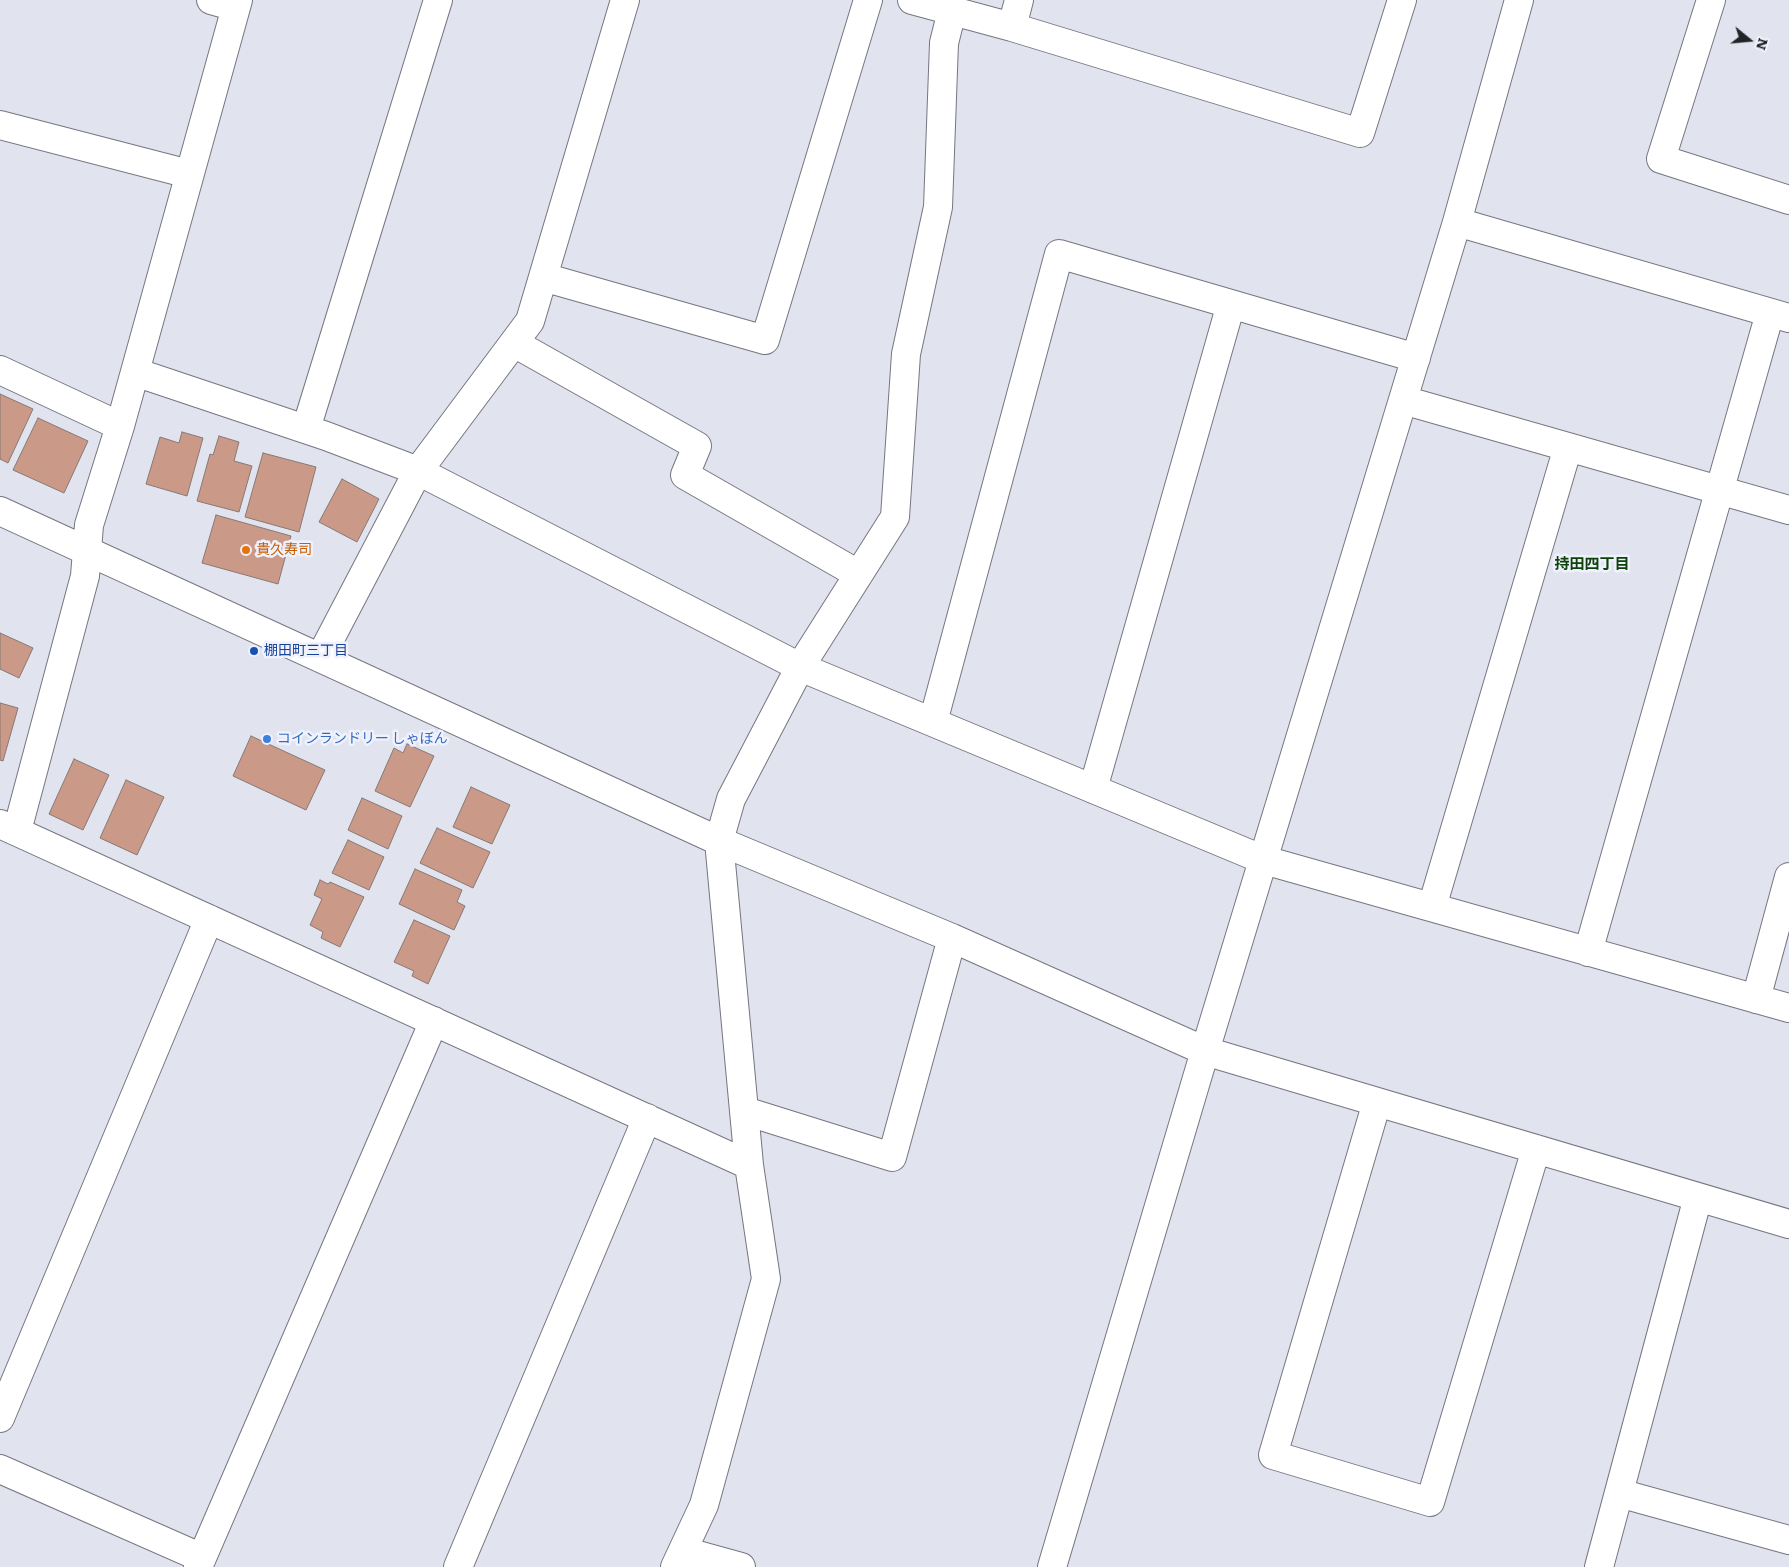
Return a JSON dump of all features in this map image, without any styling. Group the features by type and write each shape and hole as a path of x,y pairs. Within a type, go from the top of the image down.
{"street":[{"path":"306,429 438,0"},
{"path":"320,658 418,471 530,321 625,0"},
{"path":"543,277 765,340 868,0"},
{"path":"912,0 1012,27 1360,133 1402,0"},
{"path":"1012,27 1019,0"},
{"path":"1052,1567 1205,1051 1457,222 1519,0"},
{"path":"1711,0 1661,159 1789,200"},
{"path":"228,2 189,174 120,426 89,525 85,576 8,828 749,1164"},
{"path":"741,1567 679,1559 704,1505 766,1279 749,1164 719,841 731,799 800,667 895,517 906,354 938,207 944,43 952,11"},
{"path":"0,125 189,174"},
{"path":"1457,222 1779,316 1720,491 1588,952"},
{"path":"933,722 1059,254 1416,358"},
{"path":"1093,789 1231,304"},
{"path":"514,343 697,446 685,475 858,574"},
{"path":"0,370 120,426"},
{"path":"135,372 306,429 418,471 800,667 1264,860 1789,1008"},
{"path":"1403,400 1789,510"},
{"path":"1432,908 1568,447"},
{"path":"0,511 719,841 952,938 1205,1051 1789,1224"},
{"path":"1756,998 1789,877"},
{"path":"0,1418 209,919"},
{"path":"745,1111 892,1157 952,938"},
{"path":"0,1470 200,1562 434,1021"},
{"path":"1377,1102 1273,1455 1430,1502 1536,1149"},
{"path":"458,1567 647,1118"},
{"path":"1599,1567 1698,1197"},
{"path":"1619,1493 1789,1540"}],"building":[{"path":"0,394 33,409 8,463 0,459"},
{"path":"38,418 88,441 64,493 13,470"},
{"path":"182,432 203,438 187,496 146,484 160,437 179,443"},
{"path":"219,436 239,442 234,461 252,466 239,512 197,501 210,454 213,455"},
{"path":"263,453 316,467 299,532 245,517"},
{"path":"342,479 379,499 357,542 319,522"},
{"path":"216,515 291,536 278,584 202,563"},
{"path":"0,633 33,648 19,678 0,669"},
{"path":"0,703 18,708 3,761 0,760"},
{"path":"251,736 325,770 306,810 233,776"},
{"path":"407,744 434,756 410,807 375,791 394,748 403,753"},
{"path":"74,759 109,775 83,830 49,814"},
{"path":"126,780 164,797 137,855 100,838"},
{"path":"471,787 510,805 492,844 453,827"},
{"path":"362,798 402,816 388,849 348,830"},
{"path":"437,828 490,852 473,888 420,863"},
{"path":"348,840 384,857 369,890 332,873"},
{"path":"415,869 462,890 457,902 465,906 454,930 399,904"},
{"path":"320,880 328,884 330,882 364,897 340,947 321,938 323,932 310,925 322,899 314,895"},
{"path":"414,920 450,936 428,984 412,976 414,971 394,962"}],"place":[{"name":"貴久寿司","path":"246,550"},
{"name":"棚田町三丁目","path":"254,651"},
{"name":"コインランドリー しゃぼん","path":"267,739"}],"district":[{"name":"持田四丁目","path":"1592,565"}]}
